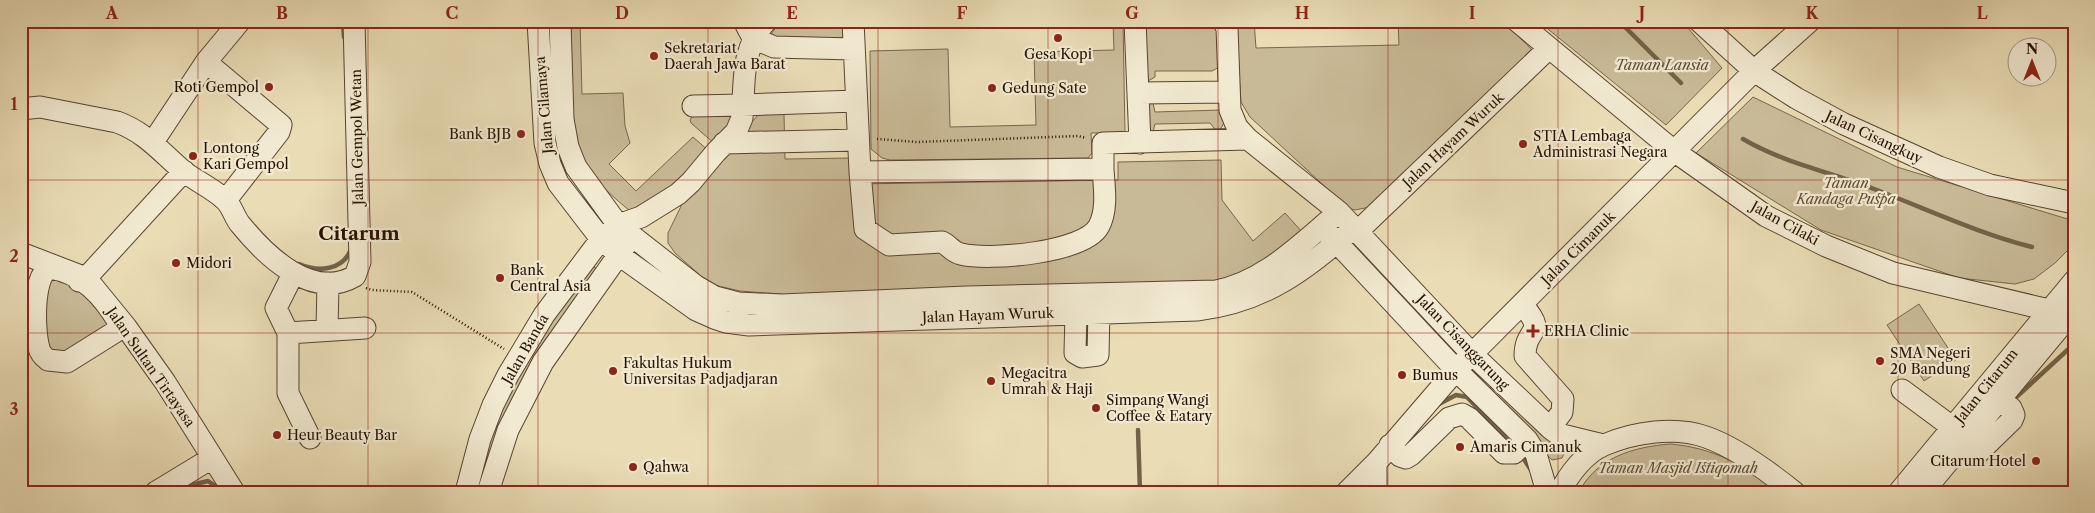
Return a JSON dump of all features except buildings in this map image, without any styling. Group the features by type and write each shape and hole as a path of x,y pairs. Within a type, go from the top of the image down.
{"street":[{"path":"153,142 206,62 240,21"},
{"name":"Jalan Gempol Wetan","path":"354,21 360,262 355,276"},
{"name":"Jalan Cilamaya","path":"538,21 545,143 550,164 565,194 601,239 619,255"},
{"name":"Jalan Cilamaya","path":"560,21 562,104 568,147 576,167 624,231"},
{"path":"749,30 766,21"},
{"path":"853,21 858,140 865,229 889,245 942,242 958,254 983,256 1056,250 1077,242 1098,228 1104,212 1103,143 1248,139"},
{"path":"1135,21 1140,143"},
{"name":"Jalan Cisanggarung","path":"1223,21 1226,28 1228,92 1233,118 1248,139 1339,212 1472,354 1554,431 1603,445"},
{"name":"Jalan Cilaki","path":"1517,21 1548,49 1674,151 1766,216 1826,246 1893,273 2066,314"},
{"name":"Jalan Cisangkuy","path":"1699,21 1754,71 1817,110 1938,167 1990,185 2074,203"},
{"name":"Jalan Cimanuk","path":"1347,492 1376,463 1456,370 1754,71 1810,21"},
{"path":"749,30 774,47 853,49"},
{"path":"624,231 641,217 678,194 736,132 742,118 744,73 749,30"},
{"name":"Jalan Hayam Wuruk","path":"619,255 696,310 726,322 749,325 782,314 968,306 1137,302 1197,310 1237,304 1262,294 1286,280 1356,229 1548,49"},
{"path":"206,62 280,124 281,127 226,200"},
{"path":"1138,94 1228,92"},
{"path":"693,106 856,101"},
{"path":"542,104 562,104"},
{"path":"21,109 40,107 116,122 153,142 184,171 226,200 240,224 264,249 293,274 328,283 344,282 355,276"},
{"path":"724,143 858,140"},
{"path":"860,172 1104,169"},
{"path":"83,279 184,171"},
{"path":"565,194 586,182"},
{"name":"Jalan Hayam Wuruk","path":"968,306 1099,312 1137,302 1216,290 1248,282 1263,274 1339,212"},
{"name":"Jalan Cisanggarung","path":"1321,226 1456,370 1532,447 1547,492"},
{"name":"Jalan Hayam Wuruk","path":"624,231 696,286 715,297 782,314"},
{"name":"Jalan Banda","path":"466,492 480,438 493,405 544,315 601,239 624,231"},
{"name":"Jalan Banda","path":"488,492 508,430 540,367 562,333 619,255 624,231"},
{"path":"21,253 43,262 83,279 118,321 118,327 115,332 67,362 48,360 39,349 36,315 41,274 50,268 62,270 83,279"},
{"path":"43,262 32,308 35,347 38,356 46,362 60,367 82,357 126,327"},
{"path":"293,274 276,308 288,333 288,393 310,438"},
{"name":"Jalan Sultan Tirtayasa","path":"83,279 126,327 234,492"},
{"name":"Jalan Citarum","path":"1923,492 1999,400 2066,314 2074,281"},
{"path":"327,329 328,283"},
{"path":"1390,445 1400,456 1406,458 1448,418 1462,414 1469,418 1504,453 1514,453 1532,447 1552,451 1557,444 1554,431 1562,412 1563,399 1524,356 1528,340 1536,325 1535,320 1522,304"},
{"path":"1076,312 1075,353 1082,357 1098,355 1099,312"},
{"name":"Jalan Citarum","path":"1899,492 1952,427 2066,314"},
{"path":"288,333 365,328"},
{"path":"1902,390 1952,427"},
{"path":"1560,492 1575,469 1603,445 1634,435 1671,431 1705,437 1736,451 1794,492"},
{"path":"156,492 212,458"},
{"path":"1376,463 1376,492"}],"path":[{"path":"858,140 892,139 917,142 1078,136 1103,143"},
{"path":"355,276 362,286 372,290 412,292 518,358"}],"green space":[{"path":"571,21 580,21 582,94 623,93 625,126 630,143 609,164 636,191 693,137 710,152 677,191 635,215 597,181 581,156 577,144 571,91"},
{"path":"781,21 851,21 844,38 777,41 771,34"},
{"path":"1113,21 1123,21 1125,133 1091,133 1092,153 1088,158 890,160 882,158 871,149 870,51 948,49 950,127 1036,125 1034,52 1114,50"},
{"path":"1146,21 1218,21 1221,66 1212,71 1155,71 1155,77 1148,81 1145,75"},
{"path":"1235,21 1254,21 1256,48 1399,45 1398,21 1504,21 1535,53 1375,206 1355,210 1348,208 1250,117 1241,102"},
{"name":"Taman Lansia","path":"1538,21 1682,21 1722,68 1666,125"},
{"name":"Taman Kandaga Puspa","path":"1753,97 1897,167 2074,221 2074,244 2055,263 2034,279 2015,284 1959,278 1821,230 1696,153"},
{"path":"1148,102 1153,103 1155,112 1221,110 1227,118 1218,133 1210,123 1155,124 1153,132 1149,132"},
{"path":"694,113 737,113 716,145 691,123 690,120"},
{"path":"759,114 784,114 785,159 853,158 854,184 1118,180 1118,162 1221,160 1222,200 1253,241 1285,213 1304,234 1248,283 792,295 740,291 710,284 675,253 668,243 668,233 687,194"},
{"path":"590,265 599,270 484,492 471,492 518,366"},
{"path":"54,270 113,321 65,359 47,356 38,316"},
{"path":"1919,304 1956,360 1924,381 1887,325"},
{"path":"1491,386 1500,386 1566,449 1562,458 1552,460 1487,395"},
{"name":"Taman Masjid Istiqomah","path":"1670,444 1714,453 1741,466 1777,492 1579,492 1596,470 1606,462 1630,451"}],"waterway":[{"path":"343,21 344,37"},
{"path":"1619,21 1681,83"},
{"path":"1743,139 1791,161 1874,189 1992,235 2032,247"},
{"path":"299,264 322,269 336,266 342,262 351,249"},
{"path":"2011,402 2074,344"},
{"path":"1439,404 1456,395 1467,397 1513,446"},
{"path":"1138,430 1140,492"},
{"path":"1521,455 1531,470"},
{"path":"183,487 208,481 221,492"}],"place":[{"name":"Gesa Kopi","path":"1058,38"},
{"name":"Sekretariat Daerah Jawa Barat","path":"654,56"},
{"name":"Roti Gempol","path":"269,87"},
{"name":"Gedung Sate","path":"992,88"},
{"name":"Bank BJB","path":"521,134"},
{"name":"STIA Lembaga Administrasi Negara","path":"1523,144"},
{"name":"Lontong Kari Gempol","path":"193,156"},
{"name":"Midori","path":"176,263"},
{"name":"Bank Central Asia","path":"500,278"},
{"name":"ERHA Clinic","path":"1533,331"},
{"name":"SMA Negeri 20 Bandung","path":"1880,361"},
{"name":"Fakultas Hukum Universitas Padjadjaran","path":"613,371"},
{"name":"Bumus","path":"1402,375"},
{"name":"Megacitra Umrah & Haji","path":"991,381"},
{"name":"Simpang Wangi Coffee & Eatary","path":"1096,408"},
{"name":"Heur Beauty Bar","path":"277,435"},
{"name":"Amaris Cimanuk","path":"1460,447"},
{"name":"Citarum Hotel","path":"2036,461"},
{"name":"Qahwa","path":"633,467"}],"district":[{"name":"Citarum","path":"359,233"}]}
